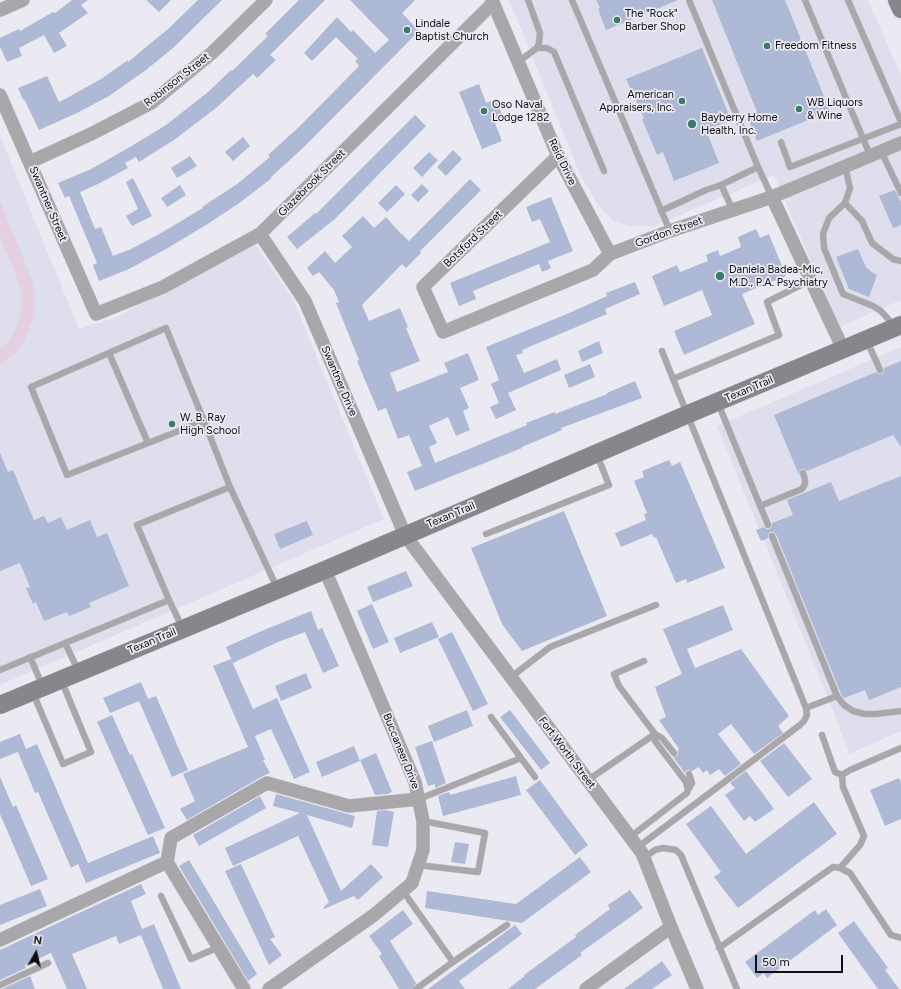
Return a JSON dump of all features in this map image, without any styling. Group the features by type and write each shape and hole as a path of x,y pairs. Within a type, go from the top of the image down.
{"street":[{"path":"0,10 23,0"},
{"name":"Robinson Street","path":"30,162 91,134 151,103 213,52 266,0"},
{"path":"897,0 901,9"},
{"name":"Reid Drive","path":"493,1 558,156 610,254"},
{"name":"Glazebrook Street","path":"96,314 163,287 260,234 493,1"},
{"name":"Swantner Street","path":"0,95 96,314"},
{"name":"Gordon Street","path":"443,332 593,270 610,254 670,231 772,196 901,143"},
{"name":"Botsford Street","path":"443,332 423,287 558,156"},
{"path":"772,196 843,349"},
{"name":"Swantner Drive","path":"260,234 305,301 405,535"},
{"name":"Texan Trail","path":"0,705 325,570 596,453 898,326"},
{"name":"Fort Worth Street","path":"405,535 637,847 697,989"},
{"name":"Buccaneer Drive","path":"269,989 374,915 412,883 423,850 423,821 415,782 325,570"},
{"path":"244,989 167,862 171,838 267,783 349,806 419,799"},
{"path":"0,940 167,862"},
{"path":"586,989 671,927"}],"lane":[{"path":"518,62 537,48 539,43 540,33 528,0"},
{"path":"572,0 670,231"},
{"path":"689,0 758,167 772,196"},
{"path":"805,0 863,138 876,153 901,193"},
{"path":"781,142 790,167 901,123 848,0"},
{"path":"537,48 547,48 554,52 604,171"},
{"path":"845,166 850,188 846,203 829,218 823,234 824,248 843,294 873,306 898,326"},
{"path":"661,211 758,167"},
{"path":"721,185 733,210"},
{"path":"846,203 862,221 872,243 893,259 901,261"},
{"path":"673,380 779,334 767,302 811,280"},
{"path":"204,421 67,475 30,387 166,328 204,421 230,487 277,589"},
{"path":"866,339 880,370"},
{"path":"637,847 800,725 807,715 806,708 686,415 662,351"},
{"path":"109,353 148,443"},
{"path":"718,402 768,525"},
{"path":"486,534 609,485 596,453"},
{"path":"760,506 802,489 805,484 803,473"},
{"path":"182,629 137,525 230,487"},
{"path":"772,536 837,696 844,705 853,711 865,714 901,711"},
{"path":"0,670 169,600"},
{"path":"511,677 550,647 656,605"},
{"path":"65,643 79,672"},
{"path":"30,657 38,689 63,764 92,752 61,680"},
{"path":"644,661 614,674 618,686 655,734 662,738 674,753"},
{"path":"806,708 837,696"},
{"path":"491,717 535,776"},
{"path":"588,780 655,734"},
{"path":"655,734 655,741 686,782 688,790"},
{"path":"822,735 835,772 842,775"},
{"path":"842,775 850,770 901,748"},
{"path":"419,799 521,758"},
{"path":"637,847 687,793 692,783 689,774"},
{"path":"840,868 860,845 864,836 843,787 842,775"},
{"path":"418,865 478,872 485,833 423,821"},
{"path":"637,847 655,850 663,848 676,850 681,855 737,989"},
{"path":"719,948 833,867 840,868 850,873 891,935 901,938"},
{"path":"403,891 453,962"},
{"path":"160,896 191,959 219,947"},
{"path":"416,989 507,925"},
{"path":"0,985 48,963"}],"shaded area":[{"path":"509,0 868,0 901,76 901,300 839,327 774,175 654,226 630,226 613,221 596,202 580,174"},
{"name":"W. B. Ray High School","path":"0,136 79,329 117,317 254,243 293,299 384,519 0,685"},
{"path":"0,202 33,283 35,307 33,319 24,341 17,351 0,366 0,350 7,343 17,326 22,306 20,286 0,236"},
{"path":"901,347 901,731 849,754 832,708 717,426"}],"building":[{"path":"72,0 88,0 81,5 88,13 59,33 67,46 54,53 44,35 19,48 22,56 7,62 0,47 0,38 19,29 20,31 53,12 55,13"},
{"path":"146,0 171,0 159,12"},
{"path":"198,0 222,0 173,48 146,70 109,96 77,113 39,130 18,88 47,76 59,102 101,79 128,60 128,62 168,29"},
{"path":"299,0 325,0 270,55 276,60 257,78 253,74 216,108 174,140 139,162 136,157 125,163 128,168 80,192 95,229 101,227 113,256 131,249 161,233 203,208 202,207 237,184 270,157 268,155 300,126 359,66 355,61 358,59 336,37 312,61 304,53 337,17 351,32 353,30 375,53 389,40 350,0 415,0 402,13 419,31 303,148 271,177 272,178 238,204 166,249 129,269 99,281 93,265 97,263 69,196 65,198 58,183 91,169 166,125 208,92 231,70 232,71 268,36 265,34"},
{"name":"The \"Rock\" Barber Shop","path":"596,0 678,0 606,30 598,9 600,8"},
{"path":"712,0 785,0 830,111 757,141 747,116 757,112"},
{"path":"702,48 731,120 706,130 719,163 674,181 663,152 657,155 642,119 644,118 626,79"},
{"name":"Oso Naval Lodge 1282","path":"479,84 486,103 496,99 504,119 495,123 502,141 482,149 459,92"},
{"path":"415,115 426,126 335,219 297,249 287,237 315,213 316,214"},
{"path":"243,137 250,146 233,161 225,152"},
{"path":"453,150 462,159 446,176 437,167"},
{"path":"429,152 438,160 422,177 413,168"},
{"path":"190,156 197,166 177,178 171,168"},
{"path":"133,178 152,216 132,226 126,216 138,209 126,182"},
{"path":"470,179 481,190 420,251 421,253 406,268 402,264 362,305 369,321 400,308 408,327 406,328 420,361 390,373 397,392 448,372 444,363 468,353 479,380 460,388 469,408 463,411 470,430 456,436 448,417 429,426 437,443 429,447 435,463 527,425 526,423 555,412 555,414 607,394 635,381 642,398 561,428 562,430 522,448 415,491 407,472 422,466 409,435 398,439 386,408 378,411 357,361 359,360 336,303 339,302 334,290 319,272 313,276 307,268 325,251 335,263 352,247 342,236 363,216 374,228 386,217 409,241"},
{"path":"422,184 429,191 418,202 411,195"},
{"path":"180,185 186,195 167,207 161,198"},
{"path":"396,185 405,194 387,212 378,203"},
{"path":"895,190 901,202 901,225 893,228 879,196"},
{"path":"551,197 573,251 548,261 551,268 542,272 539,264 473,291 476,299 459,306 450,283 550,242 540,219 532,222 526,207"},
{"path":"756,229 760,238 769,234 786,276 742,294 755,324 684,355 674,331 712,315 702,290 664,306 652,276 677,265 680,272 708,261 706,255 718,250 720,256 741,247 738,237"},
{"path":"858,249 866,267 877,275 869,297 849,289 836,257"},
{"path":"635,282 640,294 605,309 607,314 522,350 523,353 516,355 524,373 557,359 561,370 508,393 516,410 496,419 490,407 499,403 491,384 499,380 486,347 567,314 607,296 606,293"},
{"path":"599,341 603,353 582,362 578,351"},
{"path":"901,361 901,447 893,435 807,471 801,469 799,475 774,415 876,372 881,374 884,372 884,368"},
{"path":"590,364 595,377 569,388 564,375"},
{"path":"0,453 8,472 13,470 34,520 44,516 48,523 61,517 67,530 90,520 97,537 107,533 129,586 89,603 91,607 69,616 67,612 44,621 36,602 33,604 26,588 30,587 20,563 0,571"},
{"path":"669,460 672,466 680,462 725,568 687,583 686,579 676,583 656,537 654,538 652,534 621,547 615,533 646,520 644,514 647,513 634,481 644,477 642,471"},
{"path":"901,476 901,687 869,700 865,690 844,698 841,694 776,534 770,532 768,538 761,541 756,530 764,527 769,529 772,527 772,523 793,515 787,500 831,482 839,501"},
{"path":"564,511 607,616 522,651 502,624 471,548"},
{"path":"307,521 313,535 280,549 274,534"},
{"path":"406,571 413,586 373,602 367,587"},
{"path":"372,604 389,642 373,649 357,611"},
{"path":"723,605 733,630 687,649 695,668 741,649 789,716 778,726 783,733 754,754 731,724 718,734 741,764 725,776 719,769 710,775 707,770 703,773 699,767 692,771 687,770 685,773 673,757 678,755 679,749 659,720 666,717 655,687 682,674 663,629"},
{"path":"311,611 318,630 322,628 339,666 323,673 305,632 278,642 233,663 226,647"},
{"path":"432,622 439,637 400,653 394,638"},
{"path":"452,632 488,704 473,711 438,639"},
{"path":"231,659 253,709 277,698 310,772 294,779 271,729 255,736 265,760 263,760 270,773 187,820 180,809 195,801 183,774 248,747 213,666"},
{"path":"306,673 312,688 281,701 275,686"},
{"path":"141,682 148,699 156,696 188,770 172,777 139,701 110,713 103,698"},
{"path":"467,710 473,726 434,742 428,726"},
{"path":"510,710 550,763 541,770 500,717"},
{"path":"112,715 130,755 132,754 165,828 148,835 97,722"},
{"path":"20,734 26,749 37,744 88,863 153,836 160,853 86,883 78,864 71,868 38,792 35,793 18,752 0,759 0,742"},
{"path":"432,741 446,783 435,788 435,784 428,786 415,747"},
{"path":"784,743 812,779 788,797 760,761"},
{"path":"354,746 360,761 322,777 316,762"},
{"path":"376,753 392,792 387,794 375,795 360,760"},
{"path":"746,771 774,809 755,822 750,816 744,821 725,795 735,788 730,783"},
{"path":"516,776 521,795 443,816 438,796 449,792 450,795"},
{"path":"0,777 13,807 16,805 48,879 31,886 0,814"},
{"path":"899,778 901,783 901,819 885,826 870,790"},
{"path":"540,780 588,845 575,855 526,790"},
{"path":"276,794 355,816 352,828 307,815 341,891 371,864 383,877 358,900 354,896 324,909 323,908 329,902 298,836 233,866 225,848 300,813 273,806"},
{"path":"260,796 266,808 199,846 193,835"},
{"path":"814,802 837,834 738,908 714,877 721,872 686,824 711,806 746,854"},
{"path":"385,810 394,812 388,847 372,845 377,811"},
{"path":"455,842 469,844 465,864 451,862"},
{"path":"580,857 591,872 522,923 425,908 427,891 516,904"},
{"path":"189,860 257,974 248,981 179,866"},
{"path":"241,864 275,937 270,939 282,955 269,965 225,871"},
{"path":"141,884 146,894 131,901 142,929 154,924 181,989 163,989 141,935 119,944 116,936 72,954 87,989 67,989 51,953 25,965 26,968 0,980 0,950"},
{"path":"40,889 47,906 0,925 0,905"},
{"path":"630,890 643,908 580,953 582,955 535,989 508,989 525,976 524,975 576,937 575,935 610,909 608,905"},
{"path":"826,909 837,925 767,978 764,973 757,978 745,962 815,910 818,915"},
{"path":"403,910 413,924 390,941 416,983 412,989 399,989 379,956 382,954 369,936"},
{"path":"854,921 888,968 885,970 899,989 878,989 838,933"},
{"path":"515,925 522,934 459,981 465,989 428,989"},
{"path":"662,961 672,975 652,989 624,989"},
{"path":"30,976 35,989 2,989"}],"place":[{"name":"The \"Rock\" Barber Shop","path":"617,20"},
{"name":"Lindale Baptist Church","path":"407,30"},
{"name":"Freedom Fitness","path":"767,46"},
{"name":"American Appraisers, Inc.","path":"682,101"},
{"name":"WB Liquors & Wine","path":"799,109"},
{"name":"Oso Naval Lodge 1282","path":"484,111"},
{"name":"Bayberry Home Health, Inc.","path":"692,124"},
{"name":"Daniela Badea-Mic, M.D., P.A. Psychiatry","path":"720,276"},
{"name":"W. B. Ray High School","path":"172,424"}]}
